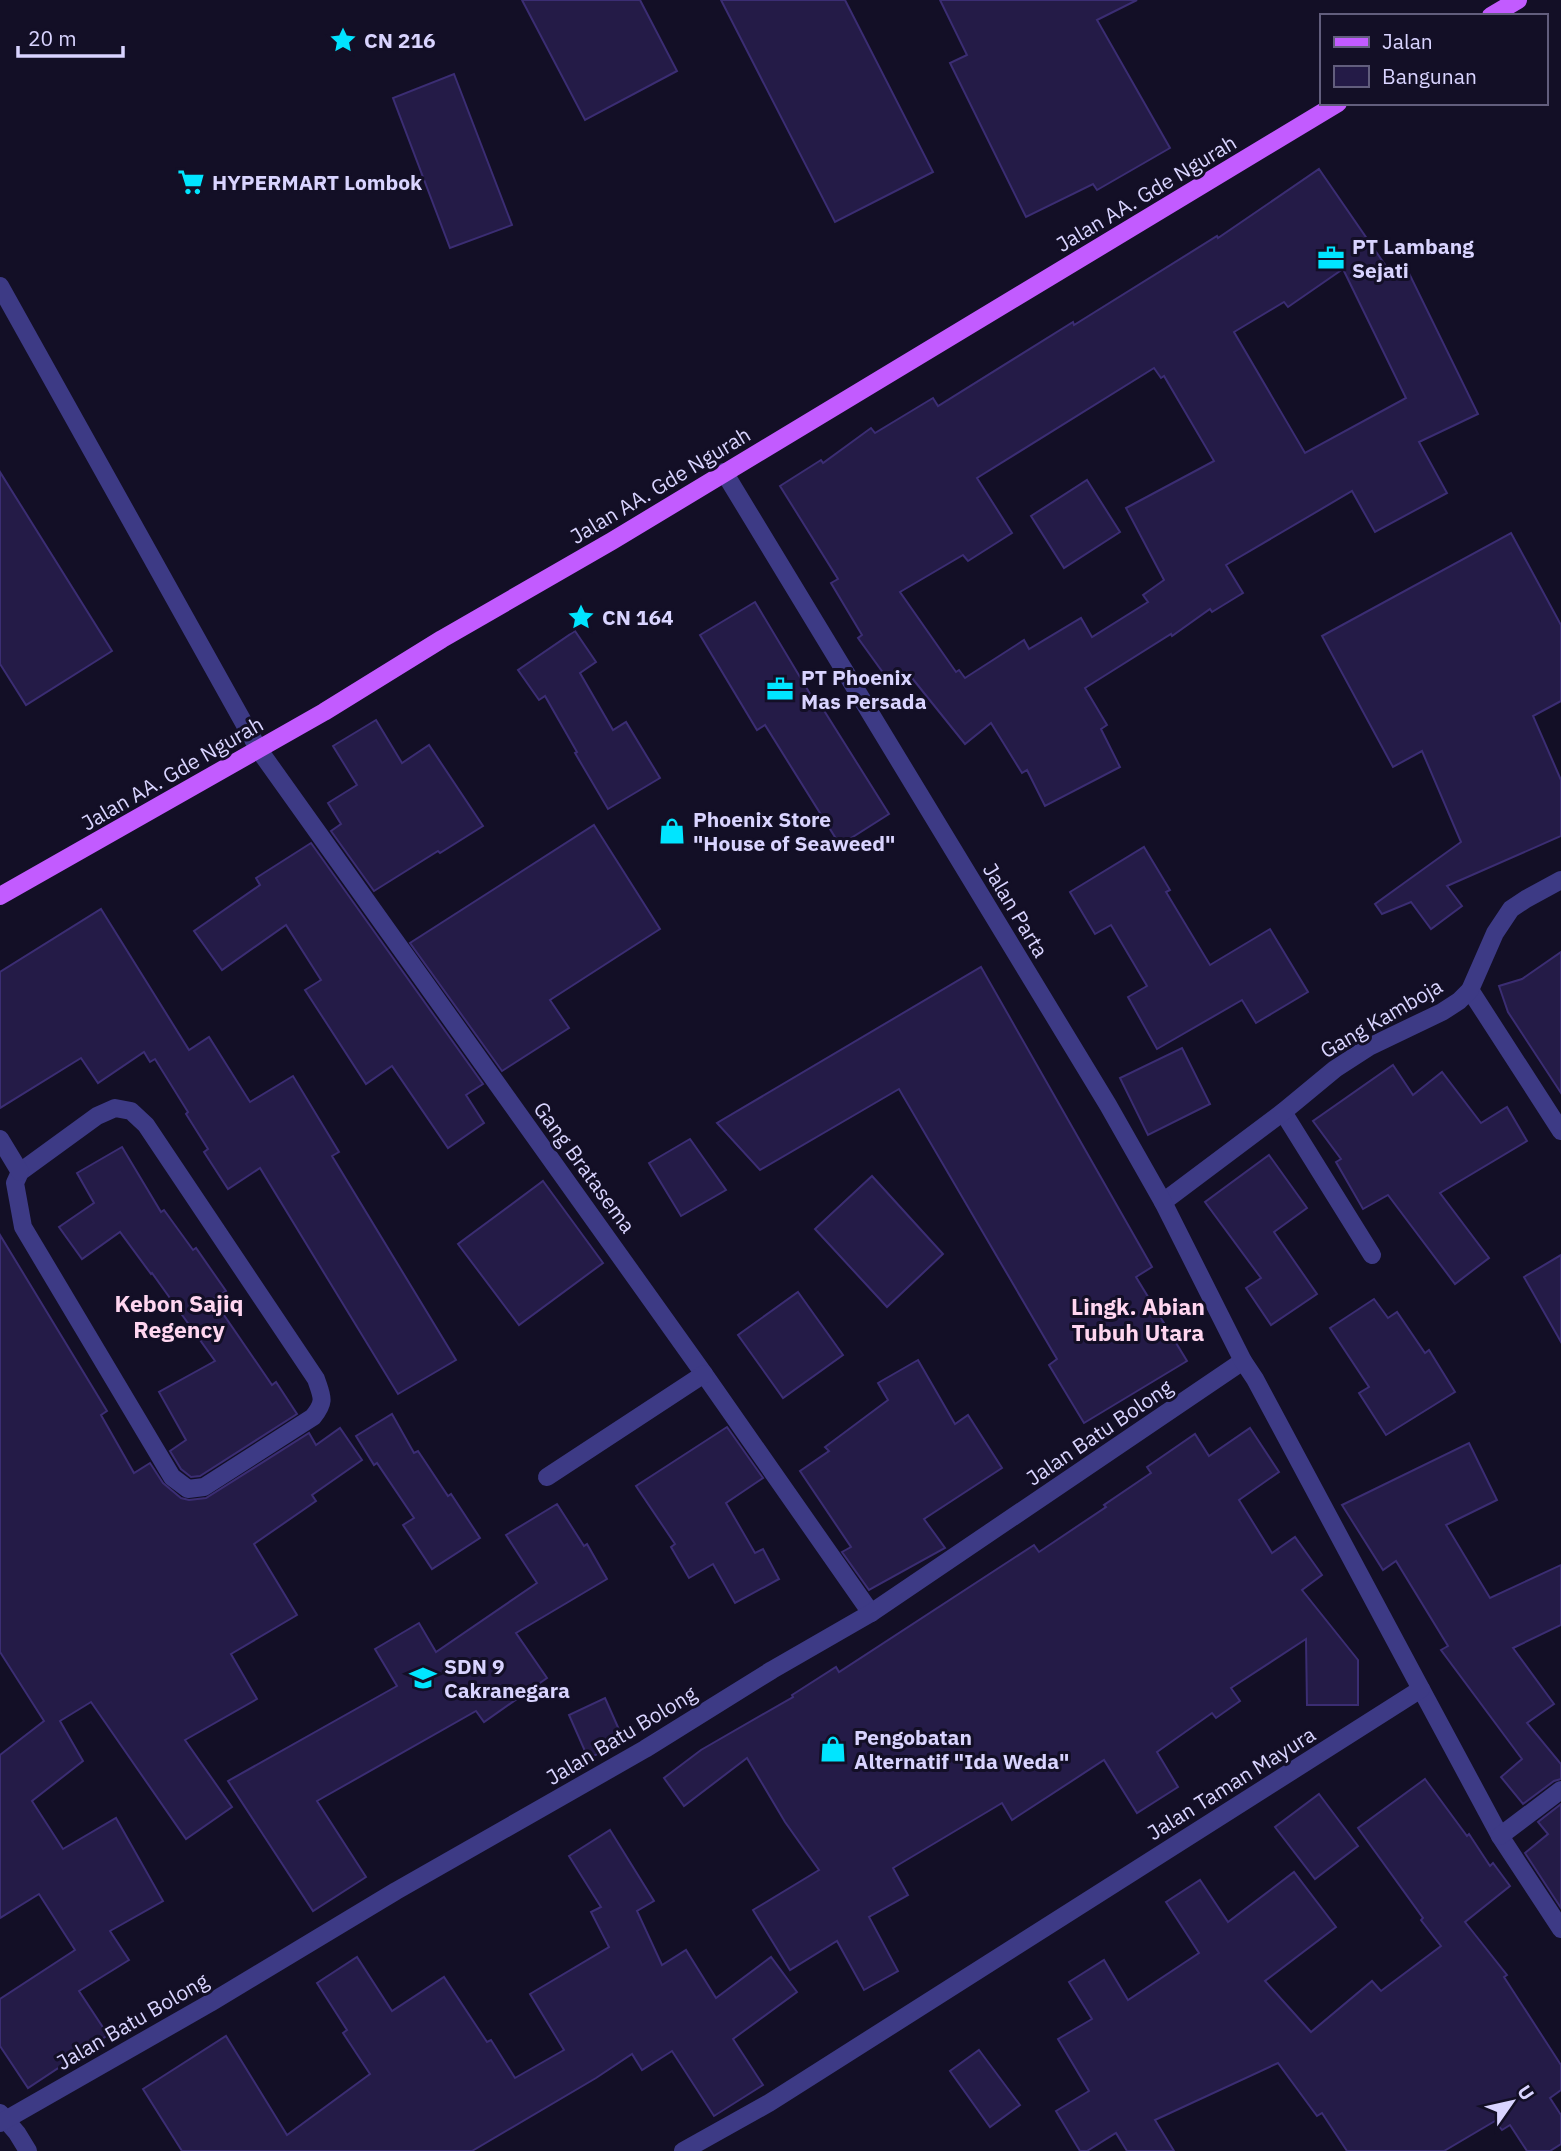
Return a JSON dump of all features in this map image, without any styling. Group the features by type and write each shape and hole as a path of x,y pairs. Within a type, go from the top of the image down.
{"main road":[{"path":"1494,14 1518,0"},
{"name":"Jalan AA. Gde Ngurah","path":"0,896 324,712 1335,105"}],"street":[{"name":"Gang Bratasema","path":"0,286 259,750 871,1613"},
{"name":"Jalan Parta","path":"724,472 1108,1105 1163,1202 1244,1361 1421,1689"},
{"name":"Gang Kamboja","path":"1163,1202 1283,1112 1335,1069 1396,1032 1442,1012 1458,1001 1470,990 1495,933 1511,909 1561,880"},
{"path":"1470,990 1561,1131"},
{"path":"115,1108 131,1111 140,1118 316,1380 323,1398 322,1407 313,1417 204,1487 188,1489 181,1485 173,1477 23,1227 15,1183 20,1172 97,1115 115,1108"},
{"path":"1283,1112 1372,1255"},
{"path":"0,1139 20,1172"},
{"name":"Jalan Batu Bolong","path":"2,2119 210,2003 396,1891 645,1749 772,1670 871,1613 1244,1361"},
{"path":"547,1477 704,1374"},
{"path":"1421,1689 1500,1836 1561,1929"},
{"name":"Jalan Taman Mayura","path":"683,2151 769,2103 1421,1689"},
{"path":"1500,1836 1561,1790"},
{"path":"2,2119 17,2133 28,2151"}],"building":[{"path":"522,0 640,0 677,71 585,120"},
{"path":"721,0 845,0 933,172 835,222"},
{"path":"940,0 1137,0 1097,20 1170,148 1097,190 1093,184 1026,217 950,63 967,55"},
{"path":"454,74 512,225 450,248 393,98"},
{"path":"1319,169 1390,272 1405,265 1478,414 1419,442 1447,493 1375,532 1352,491 1226,565 1243,593 1212,612 1210,609 1172,636 1171,634 1085,688 1107,725 1101,729 1120,767 1045,806 1027,770 1022,773 991,723 965,744 908,673 892,685 858,638 862,635 831,583 838,579 780,486 821,460 823,463 871,428 875,433 933,398 938,406 1073,322 1074,325 1217,236 1218,238","holes":["1343,269 1406,398 1305,453 1234,332 1284,302 1288,307","1154,368 1161,378 1164,376 1214,461 1126,508 1164,580 1143,595 1148,602 1092,637 1081,618 1029,649 1024,640 965,678 959,670 956,672 900,592 963,555 968,561 1012,533 977,478"]},
{"path":"0,472 112,651 26,705 0,664"},
{"path":"1087,480 1120,532 1064,568 1031,516"},
{"path":"1511,533 1561,625 1561,701 1533,716 1561,780 1561,836 1447,886 1462,906 1431,929 1411,902 1382,914 1375,904 1461,842 1422,751 1393,767 1322,636"},
{"path":"755,602 815,702 818,701 889,814 840,845 765,725 757,730 700,635"},
{"path":"575,631 596,662 580,673 613,730 626,722 660,778 608,809 545,696 539,700 518,670"},
{"path":"376,720 402,763 429,745 483,826 374,891 331,831 341,824 328,803 357,785 333,746"},
{"path":"594,825 660,929 550,1000 569,1028 502,1071 410,943"},
{"path":"311,843 483,1084 466,1095 484,1123 448,1148 392,1066 366,1084 305,990 321,980 286,925 222,970 194,931 260,885 256,878"},
{"path":"1144,847 1170,890 1166,892 1210,965 1270,929 1308,992 1256,1023 1242,1000 1157,1049 1128,997 1147,986 1111,925 1095,934 1070,892"},
{"path":"101,909 189,1050 209,1037 250,1102 293,1076 339,1152 332,1156 456,1360 398,1394 260,1168 228,1189 204,1152 208,1149 186,1114 188,1112 155,1059 150,1062 144,1052 98,1083 81,1058 0,1108 0,972"},
{"path":"1561,952 1561,1093 1508,1012 1499,986 1522,979"},
{"path":"981,967 1152,1267 1136,1277 1187,1361 1084,1423 1049,1365 1057,1359 899,1089 760,1170 717,1123"},
{"path":"1182,1048 1210,1104 1148,1135 1120,1078"},
{"path":"1393,1065 1413,1095 1442,1072 1481,1123 1507,1107 1527,1141 1440,1193 1489,1258 1455,1284 1388,1195 1363,1209 1336,1162 1341,1159 1313,1121"},
{"path":"690,1139 726,1190 681,1216 649,1163"},
{"path":"122,1147 161,1212 164,1210 193,1250 196,1248 226,1291 213,1299 272,1385 276,1382 297,1414 200,1476 191,1477 181,1469 170,1451 186,1440 159,1392 215,1361 120,1232 82,1259 59,1227 94,1203 77,1173"},
{"path":"1269,1155 1307,1208 1274,1232 1317,1294 1271,1325 1246,1288 1261,1278 1205,1202"},
{"path":"872,1176 943,1254 887,1307 815,1229"},
{"path":"543,1181 603,1263 519,1325 458,1244"},
{"path":"0,1235 107,1411 101,1415 134,1473 150,1463 163,1483 181,1498 206,1498 309,1433 316,1445 340,1428 362,1460 312,1495 316,1501 254,1544 297,1615 231,1654 257,1699 185,1740 232,1807 186,1839 91,1702 60,1721 83,1761 32,1801 63,1849 116,1818 163,1901 110,1931 129,1960 79,1991 108,2035 28,2088 0,2046 0,1999 75,1950 39,1894 0,1918 0,1755 44,1721 0,1652"},
{"path":"1561,1255 1561,1342 1524,1277"},
{"path":"798,1292 843,1355 783,1398 738,1335"},
{"path":"1374,1299 1388,1318 1397,1312 1425,1353 1429,1350 1455,1392 1386,1435 1359,1393 1369,1387 1330,1328"},
{"path":"918,1360 955,1424 968,1415 1002,1468 924,1519 945,1548 869,1590 842,1552 851,1547 800,1471 829,1451 825,1447 888,1400 878,1383"},
{"path":"392,1414 414,1453 418,1451 480,1538 432,1569 403,1525 414,1518 356,1436"},
{"path":"727,1427 763,1478 726,1503 755,1553 763,1549 779,1579 735,1603 713,1564 689,1578 671,1547 675,1544 636,1486"},
{"path":"1250,1428 1279,1472 1239,1500 1272,1553 1295,1537 1322,1575 1302,1590 1358,1660 1358,1705 1307,1705 1306,1639 1231,1688 1240,1701 1216,1718 1212,1713 1157,1752 1178,1787 1137,1813 1104,1760 1012,1820 1002,1803 893,1868 908,1895 869,1917 898,1971 864,1990 837,1941 790,1970 753,1910 819,1870 785,1822 747,1758 684,1806 664,1778 701,1750 793,1697 792,1695 836,1667 839,1672 1034,1545 1039,1552 1151,1473 1147,1467 1195,1434 1209,1456"},
{"path":"1469,1443 1497,1500 1446,1525 1490,1598 1561,1565 1561,1625 1513,1648 1554,1704 1527,1723 1561,1764 1561,1779 1554,1781 1523,1804 1501,1777 1522,1759 1441,1650 1448,1646 1396,1561 1383,1570 1342,1505"},
{"path":"557,1504 584,1546 587,1544 607,1579 516,1633 547,1678 484,1722 476,1711 317,1801 366,1877 313,1911 228,1781 397,1686 375,1649 419,1623 436,1652 537,1583 506,1535"},
{"path":"605,1698 625,1743 588,1758 569,1715"},
{"path":"1425,1779 1467,1836 1469,1834 1490,1866 1493,1863 1510,1886 1465,1922 1507,1975 1504,1977 1561,2065 1561,2090 1550,2098 1561,2115 1561,2144 1550,2151 1527,2151 1510,2125 1502,2130 1495,2121 1444,2151 1347,2151 1322,2113 1317,2116 1278,2063 1155,2120 1174,2151 1127,2151 1116,2133 1087,2151 1080,2151 1056,2111 1089,2091 1058,2039 1092,2019 1069,1982 1104,1960 1128,2000 1199,1953 1166,1902 1200,1880 1228,1922 1294,1872 1336,1927 1265,1981 1311,2032 1372,1981 1381,1991 1441,1946 1358,1828"},
{"path":"1319,1794 1358,1846 1315,1879 1275,1827"},
{"path":"1561,1804 1561,1908 1525,1853 1548,1834 1538,1822"},
{"path":"610,1830 654,1901 637,1911 662,1965 686,1950 716,1998 771,1957 797,1992 733,2039 763,2085 714,2116 672,2051 642,2070 632,2054 472,2151 182,2151 143,2089 226,2036 287,2135 370,2074 343,2033 347,2030 317,1983 357,1957 392,2011 444,1977 487,2042 491,2040 515,2078 564,2050 530,1994 609,1947 591,1912 601,1907 569,1856"},
{"path":"979,2050 1020,2105 990,2127 950,2071"}],"place":[{"name":"CN 216","path":"343,40"},
{"name":"HYPERMART Lombok","path":"191,182"},
{"name":"PT Lambang Sejati","path":"1331,258"},
{"name":"CN 164","path":"581,617"},
{"name":"PT Phoenix Mas Persada","path":"780,689"},
{"name":"Phoenix Store \"House of Seaweed\"","path":"672,831"},
{"name":"SDN 9 Cakranegara","path":"423,1678"},
{"name":"Pengobatan Alternatif \"Ida Weda\"","path":"833,1749"}],"district":[{"name":"Kebon Sajiq Regency","path":"179,1316"},
{"name":"Lingk. Abian Tubuh Utara","path":"1138,1319"}]}
